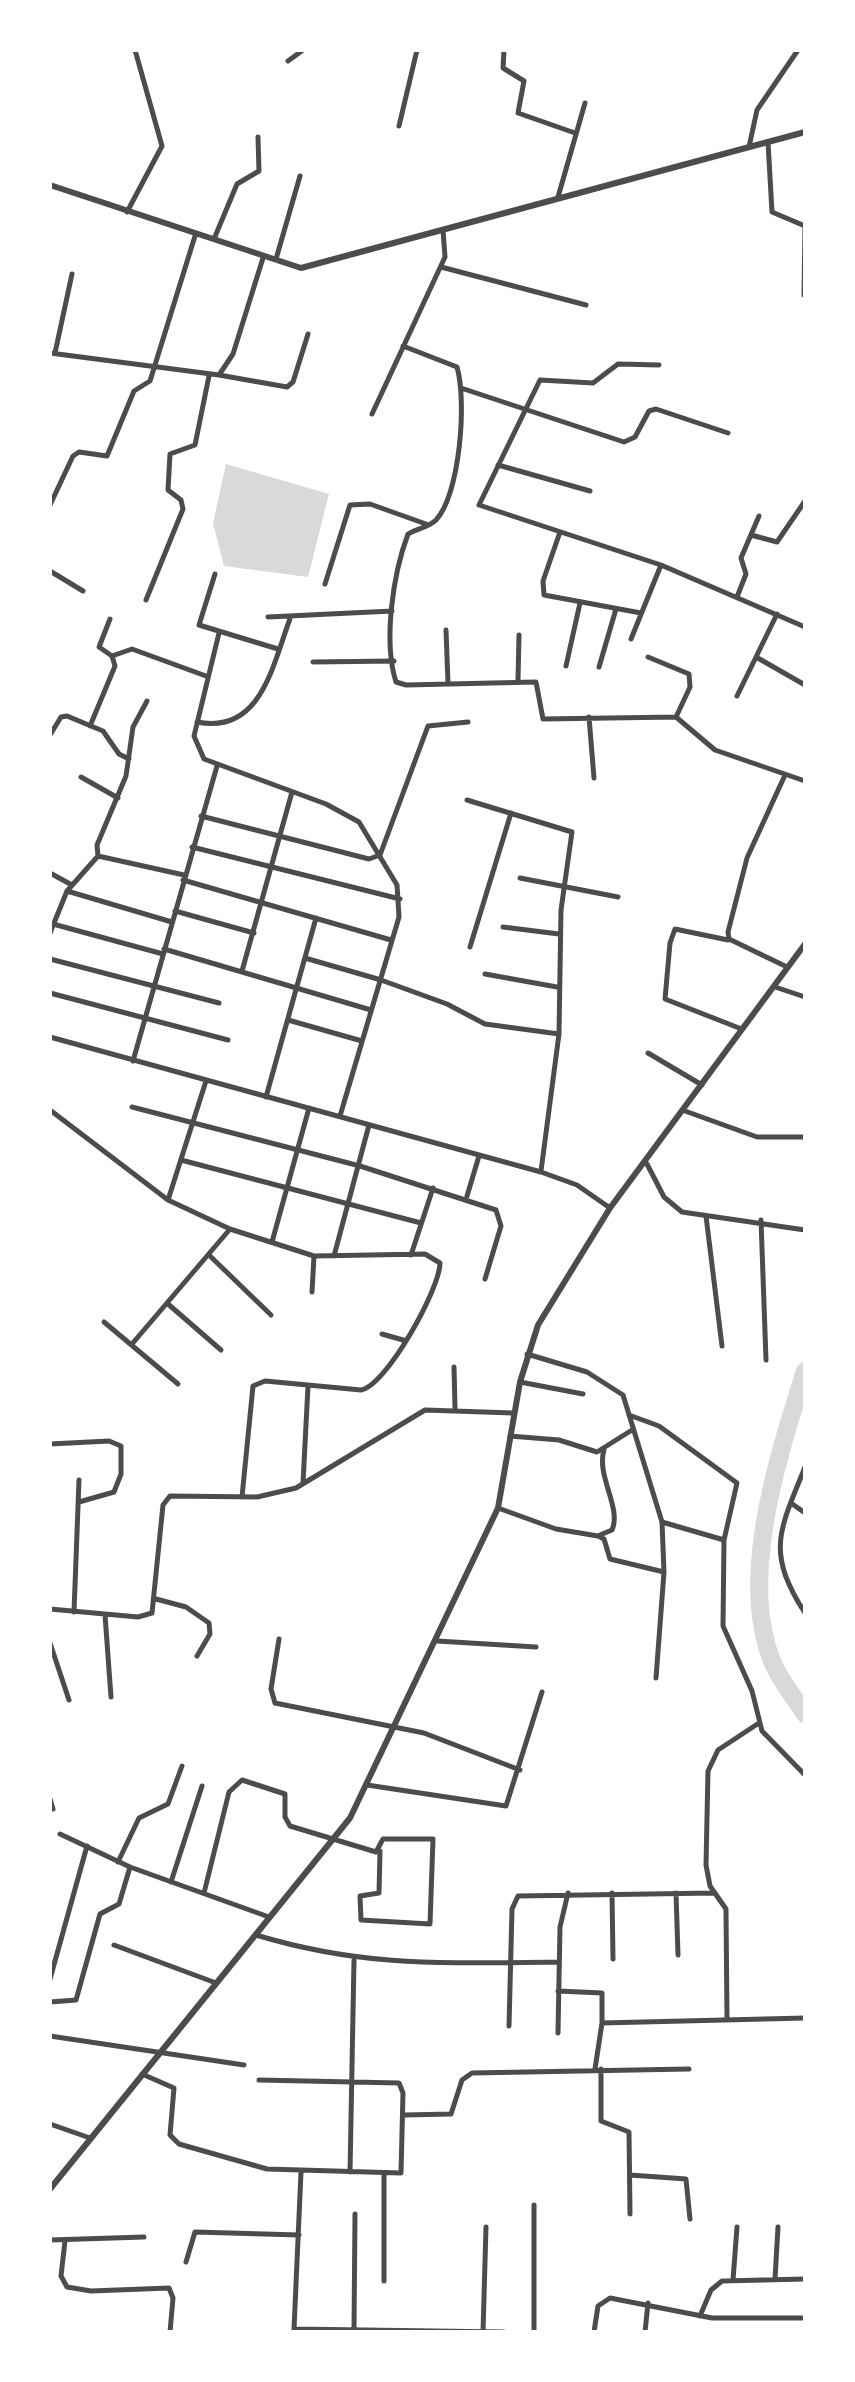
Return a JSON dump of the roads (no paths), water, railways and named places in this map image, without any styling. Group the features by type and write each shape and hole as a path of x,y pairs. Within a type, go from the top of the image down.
{"street":[{"path":"127,212 162,146 135,50"},
{"path":"288,61 303,50"},
{"path":"399,126 417,50"},
{"path":"504,50 503,68 524,81 518,114 575,133"},
{"path":"749,147 756,110 798,50"},
{"path":"558,197 585,103"},
{"path":"50,185 212,242 301,268 805,132"},
{"path":"212,242 237,184 259,171 258,137"},
{"path":"768,142 772,212 805,226 804,295"},
{"path":"275,262 300,176"},
{"path":"372,414 441,267 446,250 443,230"},
{"path":"50,505 73,456 79,452 107,456 134,391 150,381 195,236"},
{"path":"219,375 233,354 262,258"},
{"path":"441,267 586,305"},
{"path":"72,274 53,353 287,387 294,382 308,334"},
{"path":"402,346 457,367 461,388 452,490 429,526 408,534 395,575 394,677 401,685 518,680 539,684 543,718 676,717 711,748 805,780"},
{"path":"659,365 618,364 593,383 540,380 480,496 482,508 661,565 805,627"},
{"path":"146,600 183,509 181,500 168,490 170,454 195,445 209,376"},
{"path":"461,388 624,442 635,437 645,416 656,409 728,433"},
{"path":"498,465 590,491"},
{"path":"753,536 771,543 779,539 805,501"},
{"path":"325,584 346,512 355,502 429,526"},
{"path":"738,597 746,574 740,562 759,516"},
{"path":"560,532 541,590 549,598 640,612"},
{"path":"630,640 661,565"},
{"path":"50,571 83,590"},
{"path":"215,574 197,621 219,633 278,649"},
{"path":"566,666 580,603"},
{"path":"599,667 616,609"},
{"path":"268,617 392,611"},
{"path":"737,696 777,614"},
{"path":"196,722 231,722 254,705 291,616"},
{"path":"90,726 115,666 112,656 99,647 110,619"},
{"path":"446,630 448,683"},
{"path":"219,633 196,722 196,748 204,759 217,766 292,792 359,822 380,855 400,899 381,980 340,1116"},
{"path":"518,680 519,635"},
{"path":"112,656 132,649 206,676"},
{"path":"648,656 680,669 691,680 676,717"},
{"path":"756,657 805,685"},
{"path":"313,662 394,661"},
{"path":"50,933 69,888 98,856 97,845 130,760 132,726 147,700"},
{"path":"50,734 60,716 110,736 119,754 130,760"},
{"path":"589,716 594,778"},
{"path":"201,816 369,859 380,855 428,726 468,722"},
{"path":"133,1060 217,766"},
{"path":"729,939 747,858 786,774"},
{"path":"81,776 118,798"},
{"path":"242,971 292,792"},
{"path":"468,800 572,832 559,934 559,1034 541,1172"},
{"path":"470,946 511,813"},
{"path":"192,847 400,899"},
{"path":"98,856 392,940"},
{"path":"50,873 69,888 172,922"},
{"path":"520,878 618,897"},
{"path":"175,910 254,933"},
{"path":"266,1097 316,918"},
{"path":"53,924 242,971 371,1010"},
{"path":"503,927 559,934"},
{"path":"739,1028 674,1004 664,993 670,972 670,943 676,928 729,939 785,966"},
{"path":"50,2189 334,1842 368,1785 498,1508 513,1413 538,1325 612,1206 685,1111 739,1028 805,944"},
{"path":"50,958 219,1003"},
{"path":"306,958 447,1004 485,1024 559,1034"},
{"path":"485,974 556,987"},
{"path":"770,986 805,997"},
{"path":"50,993 228,1040"},
{"path":"288,1020 362,1041"},
{"path":"50,1036 541,1172 577,1185 612,1206"},
{"path":"648,1053 702,1086"},
{"path":"168,1200 206,1081"},
{"path":"132,1107 360,1166 496,1210 500,1216 485,1279"},
{"path":"272,1242 309,1108"},
{"path":"50,1110 168,1200 230,1229 314,1256 436,1257 440,1269 405,1340 369,1389 265,1381 253,1386 242,1497"},
{"path":"685,1111 757,1136 805,1138"},
{"path":"334,1256 370,1125"},
{"path":"466,1198 479,1156"},
{"path":"181,1160 421,1223"},
{"path":"644,1167 674,1207 706,1216 761,1220 805,1230"},
{"path":"411,1254 433,1188"},
{"path":"706,1216 722,1346"},
{"path":"761,1220 766,1360"},
{"path":"132,1344 230,1229"},
{"path":"210,1256 272,1315"},
{"path":"312,1292 314,1256"},
{"path":"168,1304 221,1350"},
{"path":"104,1322 178,1384"},
{"path":"382,1334 405,1340"},
{"path":"527,1354 607,1382 622,1396 662,1522 664,1572 656,1678"},
{"path":"454,1367 455,1408"},
{"path":"520,1382 583,1394"},
{"path":"304,1483 308,1386"},
{"path":"50,1609 147,1616 156,1599 166,1500 273,1496 304,1483 415,1414 455,1408 513,1413"},
{"path":"629,1415 659,1426 734,1478 737,1495 724,1540 722,1626 769,1741 805,1775"},
{"path":"510,1436 604,1450 632,1430"},
{"path":"50,1444 109,1442 121,1446 120,1474 114,1492 79,1502"},
{"path":"598,1536 612,1530 616,1522 602,1478 604,1450"},
{"path":"805,1467 778,1539 782,1572 805,1613"},
{"path":"74,1612 79,1480"},
{"path":"791,1503 805,1513"},
{"path":"498,1508 556,1529 604,1538 610,1559 664,1572"},
{"path":"662,1522 724,1540"},
{"path":"156,1599 186,1607 209,1623 210,1634 197,1656"},
{"path":"105,1615 112,1697"},
{"path":"279,1640 272,1690 275,1702 450,1741 520,1770"},
{"path":"437,1641 536,1647"},
{"path":"50,1643 69,1700"},
{"path":"368,1785 498,1807 511,1801 542,1692"},
{"path":"727,2020 726,1908 714,1893 706,1864 709,1763 718,1750 759,1722"},
{"path":"118,1862 138,1818 168,1804 182,1766"},
{"path":"204,1893 236,1782 242,1780 286,1794 285,1817 290,1826 334,1842 380,1851"},
{"path":"172,1882 202,1786"},
{"path":"50,1799 53,1809"},
{"path":"60,1834 130,1867 270,1917"},
{"path":"383,1838 434,1839 430,1924 361,1920 360,1896 379,1892 380,1851 383,1838"},
{"path":"50,1979 87,1846"},
{"path":"50,2002 76,2000 100,1914 118,1904 130,1867"},
{"path":"612,1893 614,1959"},
{"path":"676,1893 678,1954"},
{"path":"509,2026 512,1909 518,1896 714,1893"},
{"path":"558,2033 559,1962 568,1894"},
{"path":"256,1935 354,1960 559,1962"},
{"path":"114,1945 216,1983"},
{"path":"350,2173 354,1960"},
{"path":"558,1991 602,1993 600,2120 629,2132 630,2214"},
{"path":"602,2023 805,2018"},
{"path":"50,2036 244,2065"},
{"path":"404,2115 451,2114 462,2080 472,2073 690,2068"},
{"path":"142,2074 174,2088 170,2135 179,2144 236,2162 301,2172 396,2176 404,2168 404,2115 399,2083 259,2080"},
{"path":"50,2124 90,2138"},
{"path":"301,2172 294,2330 504,2332"},
{"path":"384,2175 384,2281"},
{"path":"630,2175 682,2176 688,2184 690,2219"},
{"path":"534,2205 534,2332"},
{"path":"354,2330 355,2214"},
{"path":"483,2332 486,2226"},
{"path":"775,2280 778,2227"},
{"path":"733,2280 737,2228"},
{"path":"186,2262 195,2232 299,2235"},
{"path":"50,2240 144,2237"},
{"path":"64,2240 61,2276 67,2287 90,2292 168,2288 173,2298 170,2332"},
{"path":"700,2316 716,2284 733,2280 805,2279"},
{"path":"594,2332 602,2301 648,2304 700,2316 805,2318"},
{"path":"645,2332 648,2304"}],"waterway":[{"path":"805,1371 774,1477 759,1592 772,1661 805,1714"}]}
